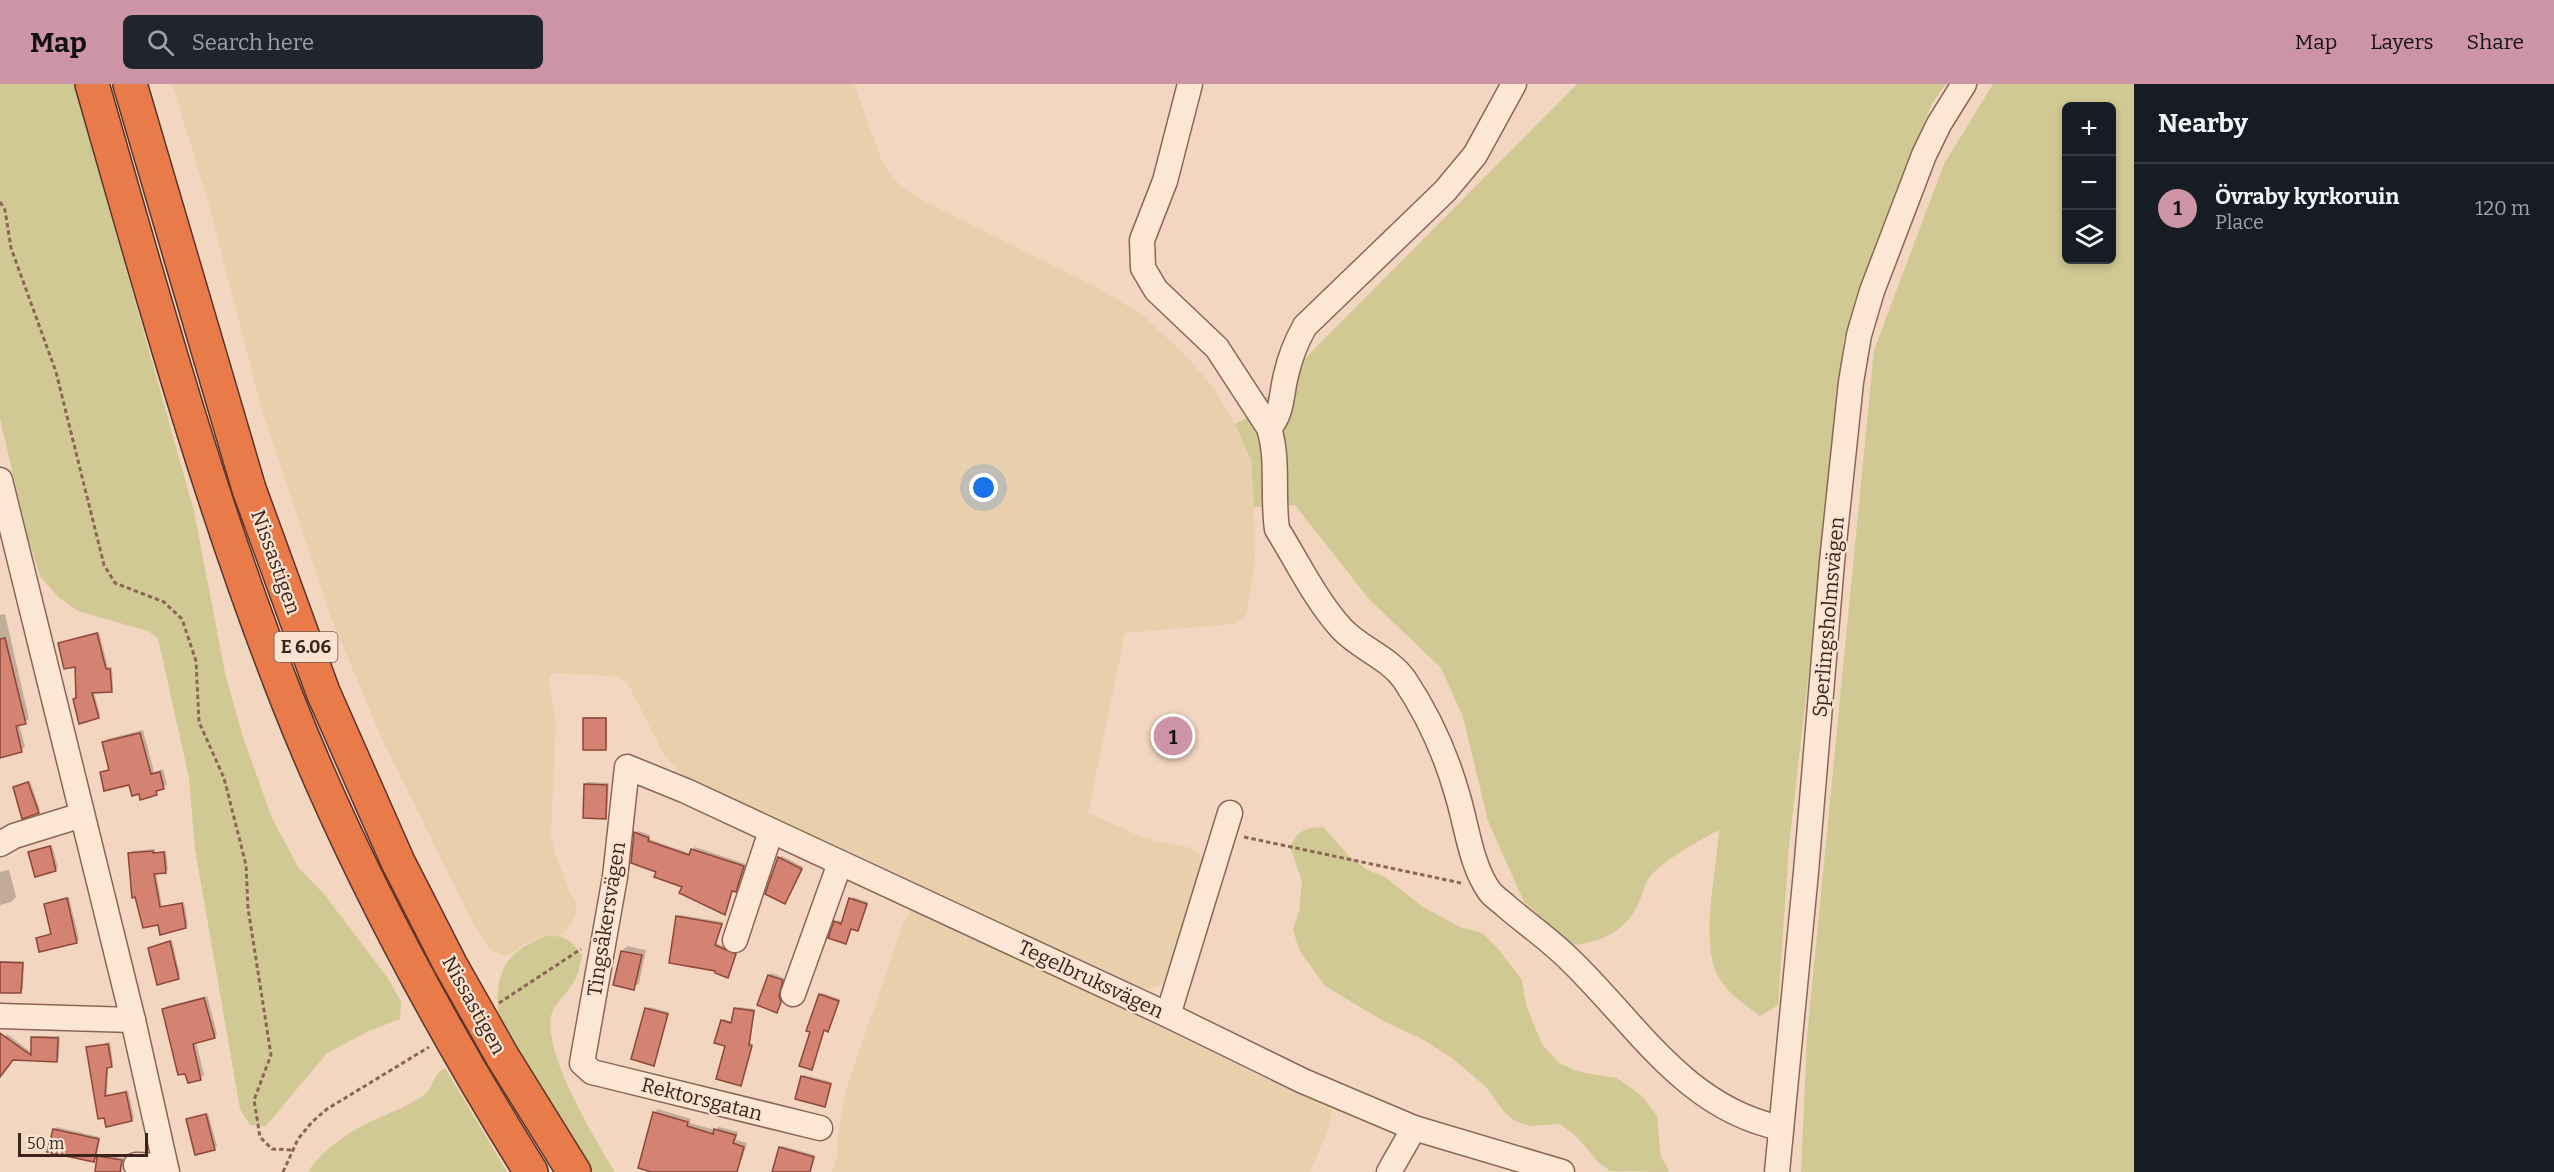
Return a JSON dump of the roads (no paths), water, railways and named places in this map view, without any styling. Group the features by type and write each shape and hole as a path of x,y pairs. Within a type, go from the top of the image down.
{"highway":[{"name":"Nissastigen","path":"92,84 213,496 290,705 367,880 417,978 474,1080 531,1172"},
{"name":"Nissastigen","path":"130,84 249,489 323,692 398,862 450,964 502,1056 573,1172"}],"street":[{"path":"1190,84 1165,181 1142,240 1143,268 1156,290 1217,348 1269,428 1275,446 1274,511 1277,529 1340,627 1357,643 1381,658 1402,676 1431,722 1445,755 1479,869 1489,889 1569,959 1656,1054 1683,1078 1735,1113 1762,1124 1781,1128"},
{"path":"1269,428 1278,418 1285,377 1294,346 1305,326 1445,191 1475,155 1514,84"},
{"name":"Sperlingsholmsvägen","path":"1777,1172 1832,562 1851,382 1859,335 1872,291 1924,155 1939,124 1964,84"},
{"path":"0,480 5,526 82,815 133,1020 166,1169 136,1165"},
{"name":"Tegelbruksvägen","path":"627,767 840,862 1168,1015 1303,1081 1414,1128 1562,1172"},
{"name":"Tingsåkersvägen","path":"586,1069 582,1064 615,877 627,767"},
{"path":"0,844 14,836 82,815"},
{"path":"1168,1015 1227,823"},
{"path":"735,940 771,831"},
{"path":"793,994 840,862"},
{"path":"0,1016 133,1020"},
{"name":"Rektorsgatan","path":"586,1069 820,1128"},
{"path":"1389,1172 1414,1128"}],"place":[{"name":"Övraby kyrkoruin","path":"1173,736"}]}
